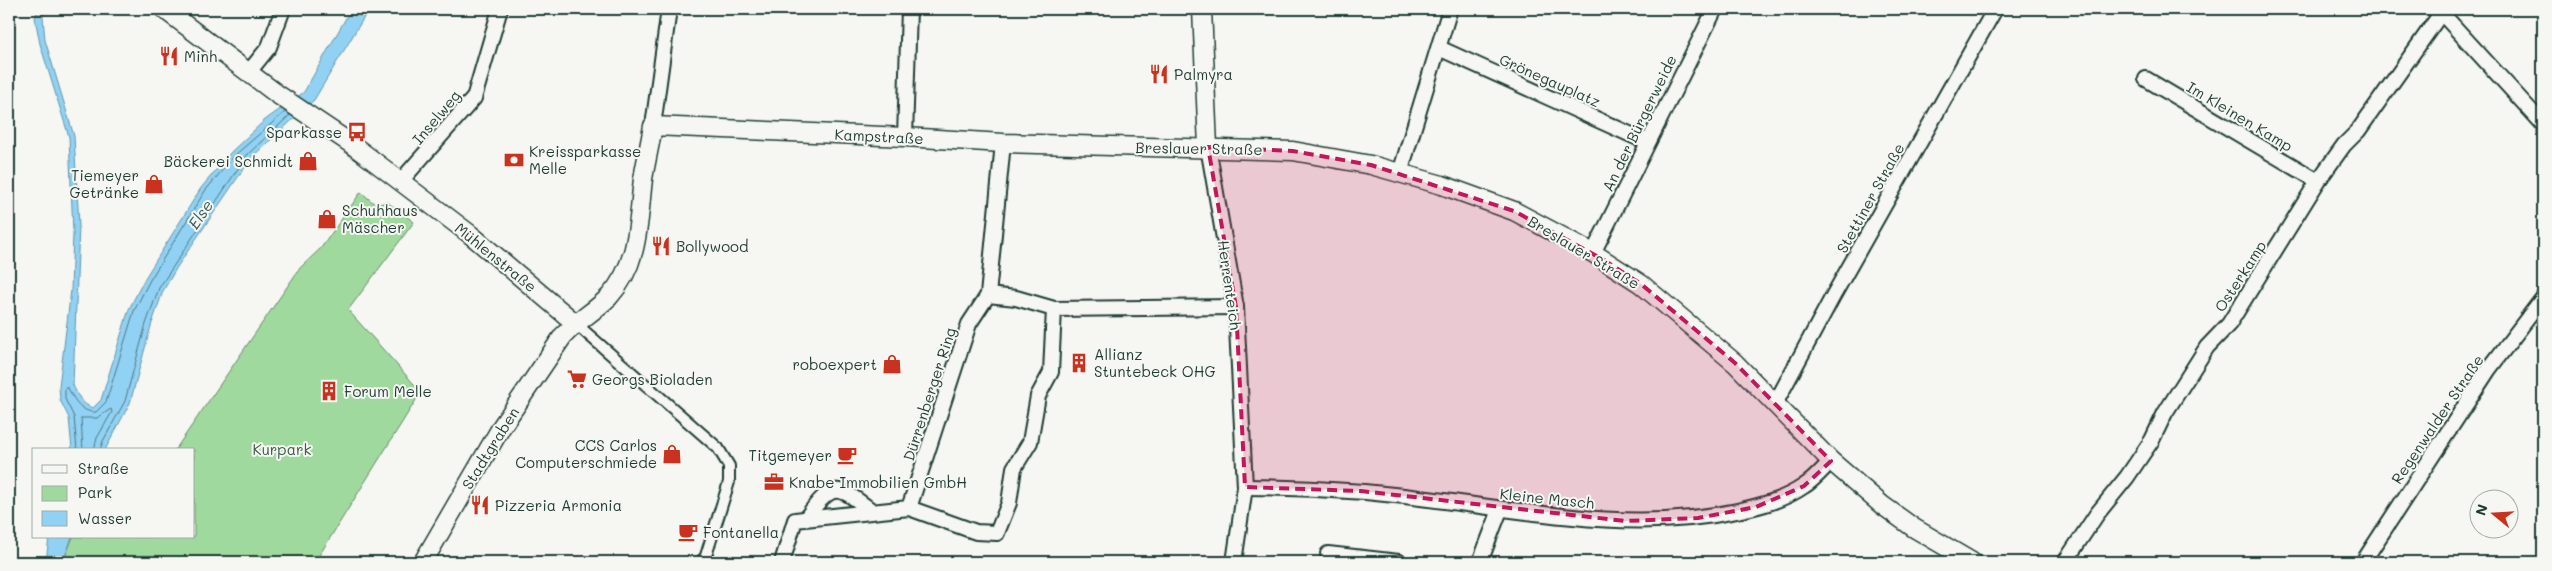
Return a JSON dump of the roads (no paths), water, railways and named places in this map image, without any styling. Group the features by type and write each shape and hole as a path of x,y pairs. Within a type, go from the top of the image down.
{"street":[{"name":"Mühlenstraße","path":"164,9 248,73 471,235 718,448 729,466 729,482 706,562"},
{"path":"248,73 269,47 283,9"},
{"name":"Inselweg","path":"400,182 474,98 500,9"},
{"path":"653,126 669,9"},
{"path":"905,137 909,9"},
{"name":"Herrenteich","path":"1202,9 1208,147 1236,307 1245,486 1234,562"},
{"path":"1400,173 1450,9"},
{"name":"An der Bürgerweide","path":"1593,253 1715,9"},
{"name":"Stettiner Straße","path":"1775,404 1832,296 1995,9"},
{"path":"2442,10 2543,124"},
{"name":"Osterkamp","path":"2065,562 2097,514 2127,477 2152,440 2164,413 2207,347 2228,324 2318,181 2344,145 2358,131 2442,10"},
{"name":"Grönegauplatz","path":"1439,48 1647,142"},
{"name":"Im Kleinen Kamp","path":"2146,79 2318,181"},
{"name":"Kampstraße","path":"653,126 1003,143 1105,146"},
{"name":"Stadtgraben","path":"423,562 497,434 563,336 575,323 609,297 624,277 634,252 640,227 643,179 653,126"},
{"name":"Dürrenberger Ring","path":"909,508 969,324 988,295 1003,143"},
{"name":"Breslauer Straße","path":"1105,146 1208,147 1293,151 1400,173 1514,211 1593,253 1641,284 1735,363 1832,461 1882,505 1914,528 1972,562"},
{"path":"988,295 1016,298 1054,309 1236,307"},
{"name":"Regenwalder Straße","path":"2362,562 2488,369 2543,298"},
{"path":"782,562 795,520 807,517 909,508 976,532 997,533 1009,503 1014,468 1030,442 1038,396 1051,372 1054,309"},
{"name":"Kleine Masch","path":"1245,486 1306,487 1452,502 1500,510 1625,521 1698,518 1775,501 1804,486 1832,461"},
{"path":"807,517 823,495 835,490 847,492 872,511"},
{"path":"1480,562 1500,510"},
{"path":"1328,554 1399,562"}],"water":[{"name":"Else","path":"38,9 45,9 43,17 45,40 74,136 79,225 73,385 83,402 93,408 101,400 129,309 145,278 201,188 231,152 265,120 304,92 351,9 369,9 314,100 251,158 177,267 163,291 151,326 130,403 106,448 72,448 69,418 60,400 59,386 71,290 73,233 69,137 40,44 35,18"},
{"path":"49,538 72,538 63,562 46,562"}],"place":[{"name":"Minh","path":"169,56"},
{"name":"Palmyra","path":"1159,74"},
{"name":"Sparkasse","path":"357,132"},
{"name":"Kreissparkasse Melle","path":"514,160"},
{"name":"Bäckerei Schmidt","path":"308,161"},
{"name":"Tiemeyer Getränke","path":"154,184"},
{"name":"Schuhhaus Mäscher","path":"327,219"},
{"name":"Bollywood","path":"661,246"},
{"name":"Allianz Stuntebeck OHG","path":"1079,363"},
{"name":"roboexpert","path":"892,364"},
{"name":"Georgs Bioladen","path":"577,379"},
{"name":"Forum Melle","path":"329,391"},
{"name":"CCS Carlos Computerschmiede","path":"672,454"},
{"name":"Titgemeyer","path":"847,455"},
{"name":"Knabe Immobilien GmbH","path":"774,482"},
{"name":"Pizzeria Armonia","path":"480,505"},
{"name":"Fontanella","path":"688,532"}],"park label":[{"name":"Kurpark","path":"282,449"}]}
